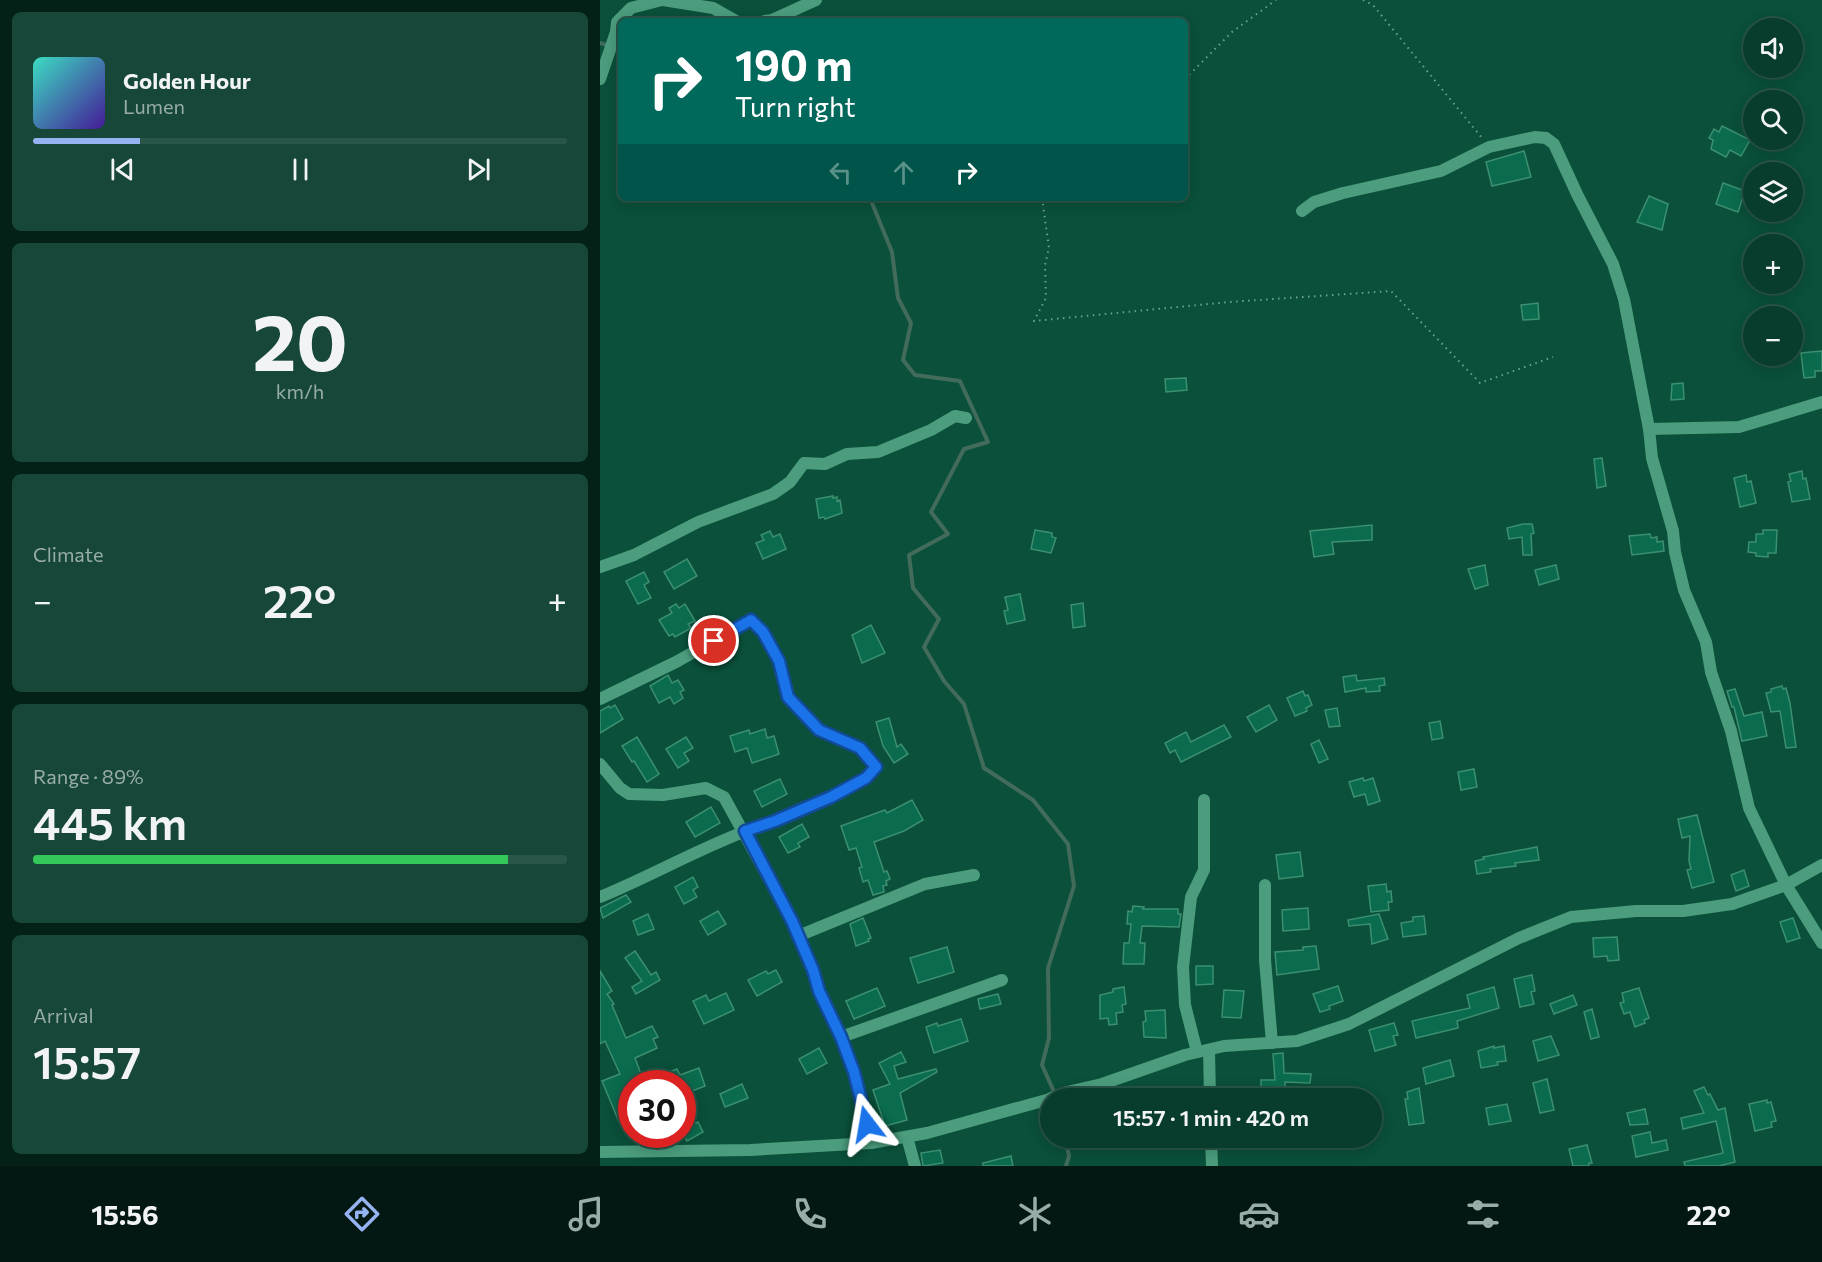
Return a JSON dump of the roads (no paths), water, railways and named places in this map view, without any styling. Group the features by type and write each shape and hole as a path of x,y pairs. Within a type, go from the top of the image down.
{"street":[{"path":"621,18 631,8 662,0 713,8 731,18"},
{"path":"776,18 816,0"},
{"path":"600,79 618,21"},
{"path":"1302,211 1314,202 1343,193 1441,171 1489,147 1535,136 1546,138 1554,144 1613,264 1624,299 1649,429 1652,458 1673,531 1675,552 1684,590 1706,642 1711,672 1731,731 1749,808 1786,885 1822,943"},
{"path":"1649,429 1739,427 1822,402"},
{"path":"600,567 634,555 698,522 773,494 790,482 804,463 825,464 847,454 878,452 931,430 955,416 966,418"},
{"path":"600,699 676,662 751,620 763,632 779,661 788,697 819,730 860,748 876,767 866,778 831,797 745,831 600,897"},
{"path":"601,767 620,788 629,794 663,795 706,788 724,797 745,831 813,970 819,991 841,1037 854,1072 871,1143"},
{"path":"1204,800 1204,870 1191,897 1183,967 1185,1005 1203,1051 1209,1088"},
{"path":"1084,1088 1203,1051 1224,1046 1297,1041 1349,1024 1519,938 1570,917 1636,911 1683,910 1732,904 1786,885 1822,865"},
{"path":"798,936 925,884 974,875"},
{"path":"1265,885 1265,960 1272,1043"},
{"path":"841,1037 1002,980"},
{"path":"600,1152 738,1151 871,1143 927,1133 1040,1102"},
{"path":"907,1137 915,1166"},
{"path":"1211,1148 1212,1166"}],"waterway":[{"path":"600,43 618,48"},
{"path":"871,201 892,252 898,298 911,323 903,360 915,375 960,381 988,442 964,449 931,512 948,534 909,555 913,588 939,619 924,647 944,681 964,704 984,768 1033,800 1068,844 1074,886 1048,968 1049,1038 1042,1065 1052,1088"},
{"path":"1066,1166 1069,1156 1067,1148"}]}
